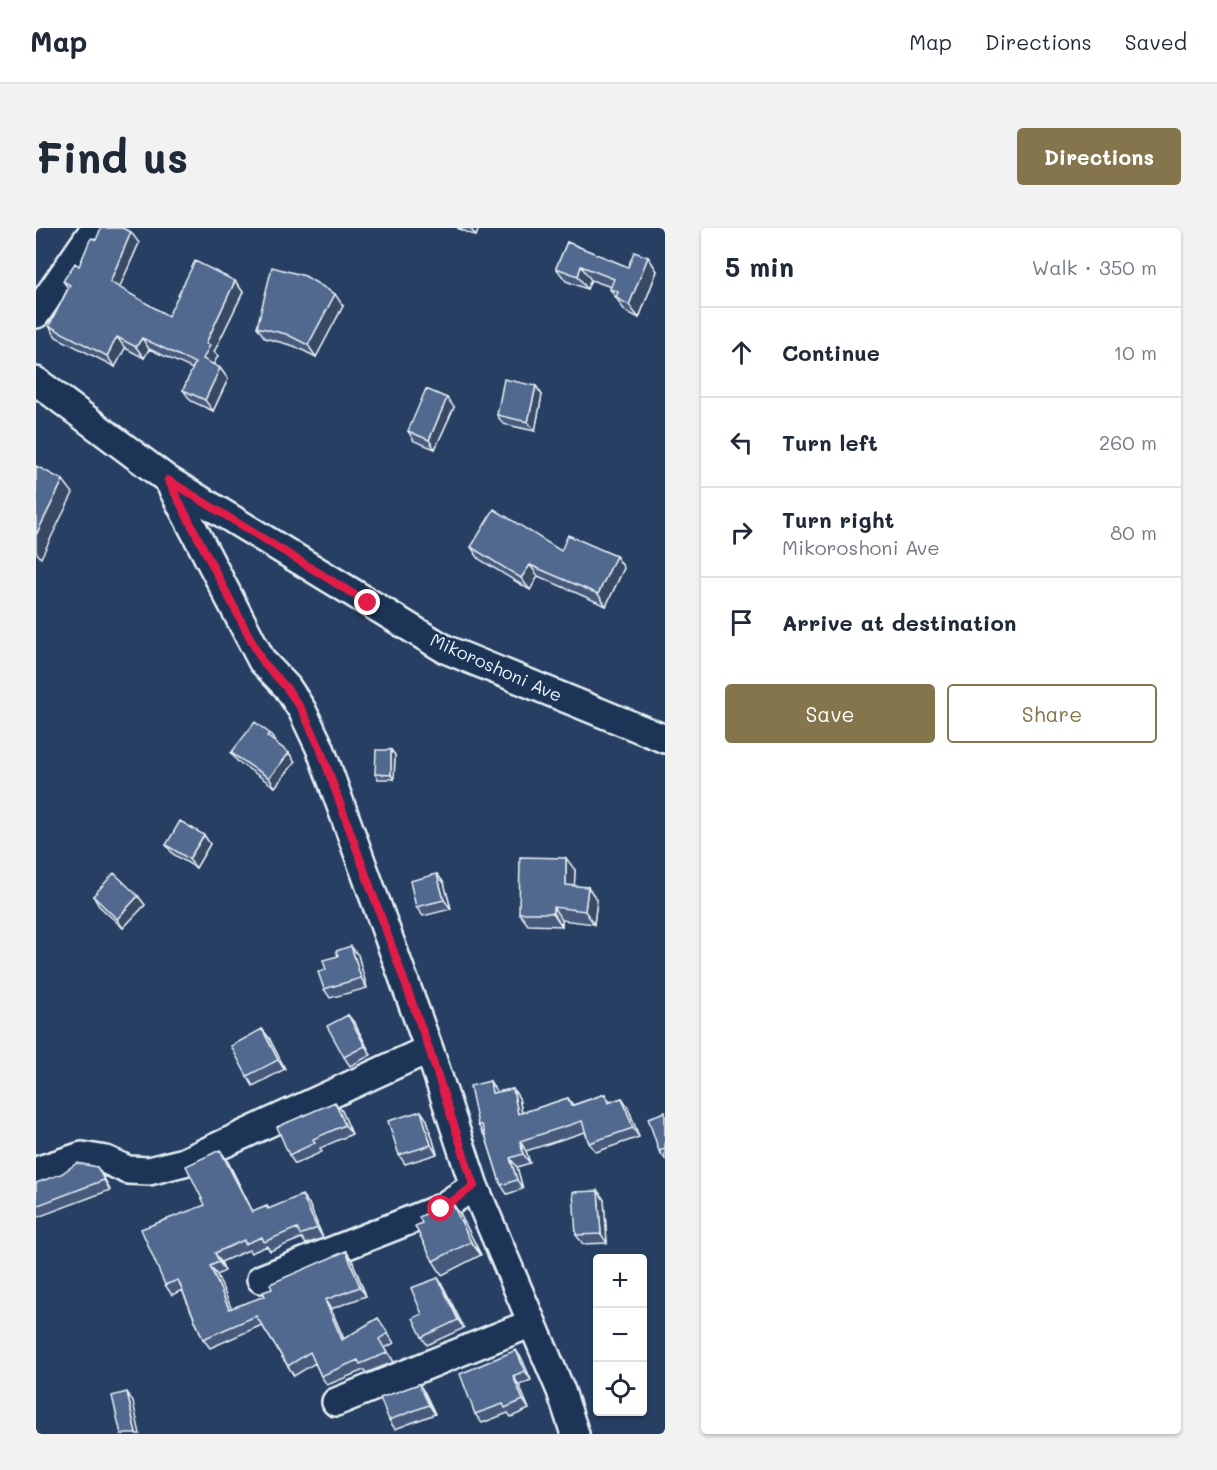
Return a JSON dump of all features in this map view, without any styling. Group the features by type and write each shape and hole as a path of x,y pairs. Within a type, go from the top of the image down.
{"street":[{"path":"36,314 95,228"},
{"name":"Mikoroshoni Ave","path":"36,381 168,480 444,649 665,739"},
{"path":"168,480 262,661 297,702 316,738 429,1049 474,1186 561,1391 575,1434"},
{"path":"36,1171 82,1156 106,1160 128,1170 149,1171 184,1161 429,1049"},
{"path":"261,1279 441,1209 474,1186"},
{"path":"336,1402 532,1323"}],"building":[{"path":"101,228 122,228 131,232 110,282 168,316 195,261 235,281 206,343 210,345 203,359 220,368 205,400 183,390 195,363 142,338 136,347 117,337 107,356 49,326 70,285 63,281 75,263 79,266 90,240 92,238 96,240"},
{"path":"567,242 628,267 634,252 648,257 629,305 616,298 618,292 610,289 614,279 581,266 578,276 556,268"},
{"path":"272,267 305,276 335,294 308,345 286,334 257,327"},
{"path":"504,379 536,386 528,422 497,415"},
{"path":"426,389 447,398 429,440 408,431"},
{"path":"36,466 63,480 36,535"},
{"path":"494,509 561,551 568,535 616,556 598,594 530,565 521,578 471,547"},
{"path":"255,722 269,733 267,736 289,753 269,778 231,753"},
{"path":"376,750 391,750 391,775 375,774"},
{"path":"180,821 204,835 189,859 166,845"},
{"path":"520,857 566,858 566,885 588,887 585,911 553,907 553,913 519,913"},
{"path":"114,873 138,896 117,919 93,896"},
{"path":"437,874 444,900 416,907 410,881"},
{"path":"351,946 361,978 324,989 318,972 326,970 323,960 338,956 336,951"},
{"path":"348,1015 365,1046 344,1057 327,1026"},
{"path":"262,1029 278,1060 247,1076 231,1046"},
{"path":"490,1081 492,1093 513,1089 518,1114 568,1098 571,1106 605,1094 608,1103 622,1098 633,1128 589,1143 582,1121 520,1141 523,1154 510,1158 517,1180 501,1185 482,1125 478,1125 470,1086"},
{"path":"335,1102 345,1125 313,1139 315,1143 289,1155 277,1127"},
{"path":"421,1111 431,1145 399,1155 388,1121"},
{"path":"665,1112 665,1149 659,1151 648,1118"},
{"path":"220,1150 252,1212 267,1206 268,1209 302,1195 317,1228 300,1235 297,1228 264,1242 262,1237 245,1244 244,1240 215,1253 219,1262 210,1266 229,1309 265,1296 263,1292 272,1289 270,1284 346,1251 360,1287 325,1300 342,1340 378,1318 388,1333 379,1339 387,1353 360,1364 358,1360 321,1376 310,1352 288,1366 256,1316 203,1339 178,1280 165,1285 141,1229 205,1205 186,1166"},
{"path":"77,1163 97,1167 104,1180 36,1206 36,1183 61,1174"},
{"path":"598,1191 601,1234 576,1235 573,1192"},
{"path":"451,1201 471,1242 433,1261 415,1226 422,1223 419,1217"},
{"path":"438,1278 458,1320 422,1337 413,1318 422,1314 411,1288"},
{"path":"516,1350 525,1371 513,1376 523,1400 505,1408 503,1404 475,1414 460,1374"},
{"path":"419,1384 429,1405 389,1420 380,1398"},
{"path":"127,1392 136,1434 121,1434 112,1396"}],"route":[{"path":"368,603 168,480 236,615 262,661 286,687 302,710 320,748 429,1049 474,1186 441,1209"}]}
